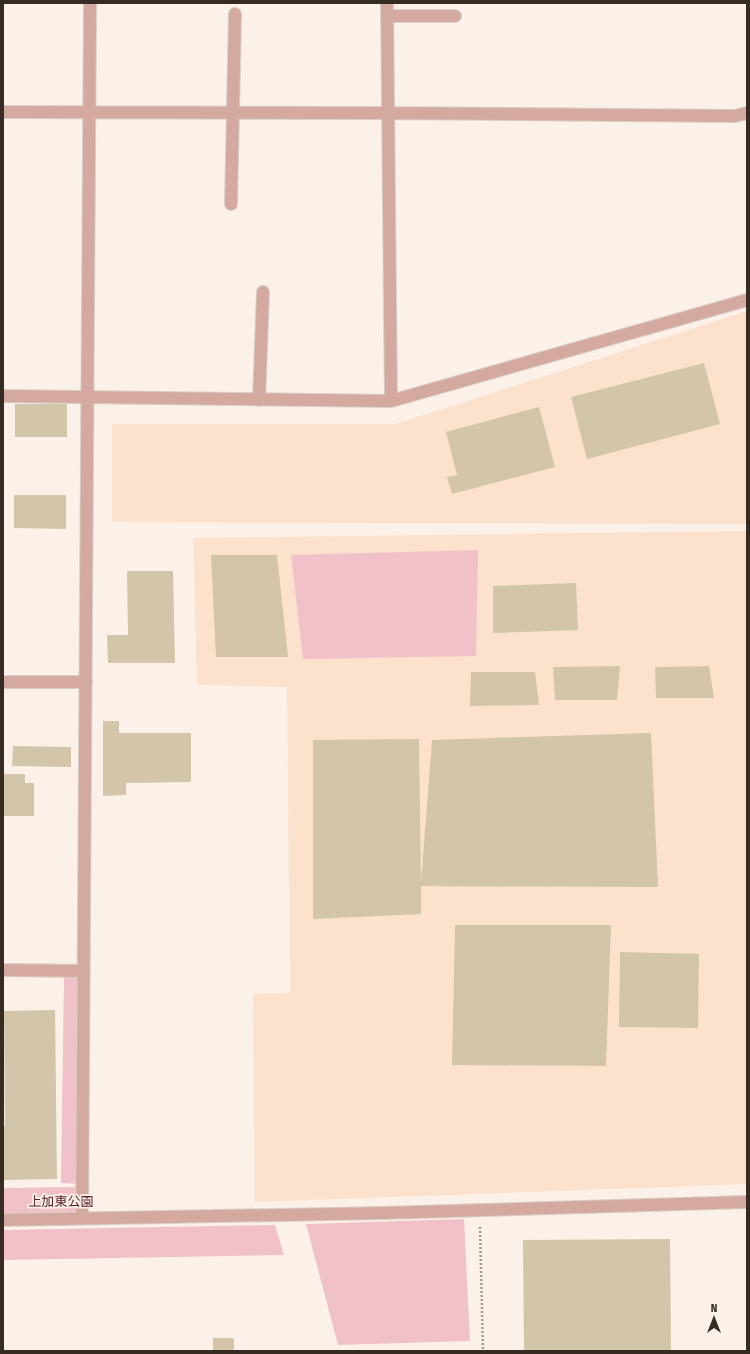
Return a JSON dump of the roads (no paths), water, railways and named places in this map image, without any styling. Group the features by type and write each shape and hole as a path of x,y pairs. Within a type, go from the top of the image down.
{"street":[{"path":"82,1218 90,3"},
{"path":"387,3 391,401"},
{"path":"231,204 235,14"},
{"path":"387,16 455,16"},
{"path":"3,112 735,116 747,113"},
{"path":"259,400 263,292"},
{"path":"3,396 391,401 747,300"},
{"path":"3,682 86,682"},
{"path":"3,970 84,971"},
{"path":"3,1220 383,1213 747,1202"}],"park label":[{"name":"上加東公園","path":"61,1201"}]}
